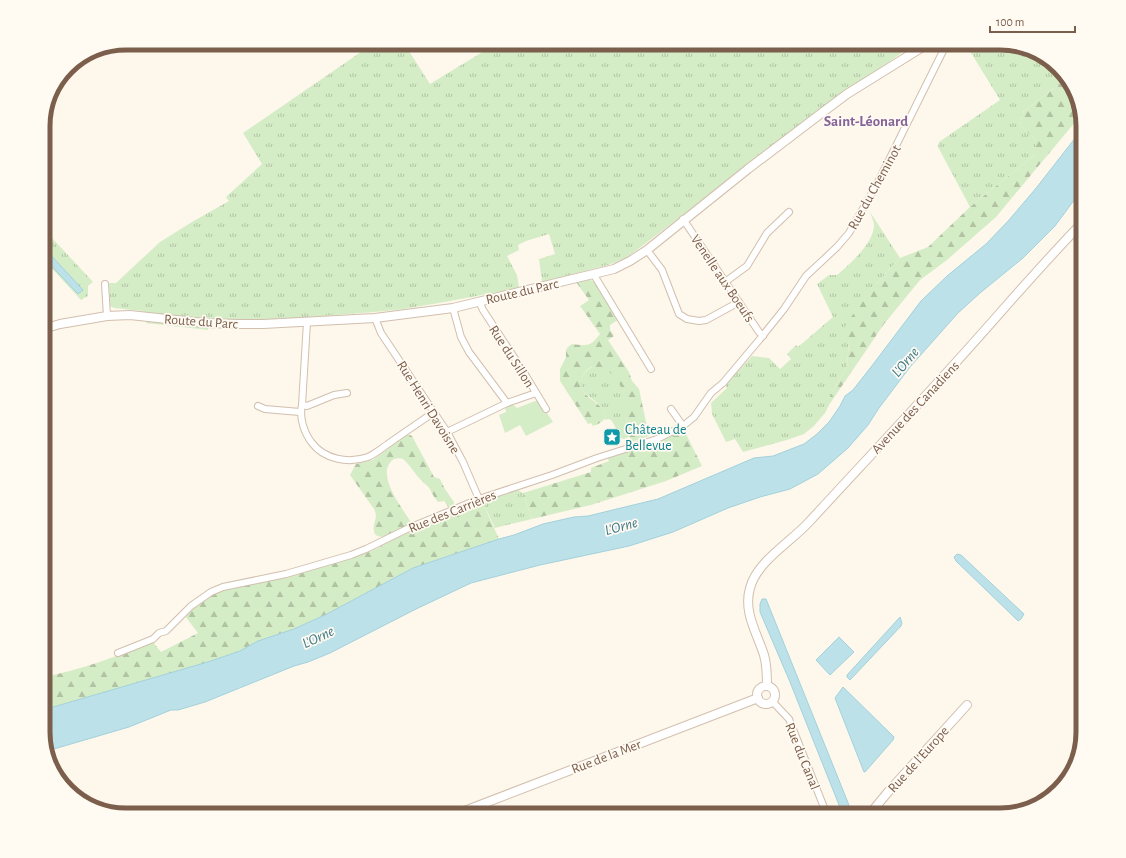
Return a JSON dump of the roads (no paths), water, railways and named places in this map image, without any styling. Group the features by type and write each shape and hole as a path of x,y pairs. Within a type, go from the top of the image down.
{"street":[{"name":"Route du Parc","path":"50,327 107,316 135,315 204,323 239,324 375,318 453,308 594,275 622,266 647,250 748,169 847,94 918,50"},
{"name":"Rue du Cheminot","path":"763,336 784,309 806,276 837,247 855,225 944,50"},
{"path":"726,282 747,266 767,232 789,212"},
{"name":"Venelle aux Boeufs","path":"683,220 738,302 763,336"},
{"name":"Avenue des Canadiens","path":"767,685 766,664 749,613 748,604 749,591 754,578 762,566 808,524 950,370 1048,257 1076,229"},
{"path":"647,250 662,270 680,314 687,319 699,321 706,320 738,302"},
{"path":"594,275 651,369"},
{"path":"105,284 107,316"},
{"name":"Rue du Sillon","path":"479,301 483,310 546,409"},
{"path":"453,308 461,337 469,352 507,403"},
{"name":"Rue Henri Davoisne","path":"375,318 381,334 447,432 463,462 479,499"},
{"path":"307,322 302,405 300,412 306,432 316,448 330,456 351,460 369,457 434,412"},
{"name":"Rue des Carrières","path":"118,653 153,639 159,632 166,631 191,606 210,592 223,587 286,574 351,555 409,528 479,499 552,476 673,431 683,426 694,417 711,394 763,336"},
{"path":"302,405 307,406 334,395 347,393"},
{"path":"447,432 507,403 536,393"},
{"path":"258,406 265,409 300,412"},
{"path":"671,409 683,426"},
{"path":"767,685 774,690 775,696 772,701 764,704 758,698 757,692 761,687 767,685"},
{"name":"Rue de la Mer","path":"472,808 758,698"},
{"name":"Rue du Canal","path":"772,701 789,719 824,808"},
{"name":"Rue de l'Europe","path":"875,808 968,705"}],"water":[{"name":"L'Orne","path":"1076,137 1076,198 1055,226 1023,258 958,313 910,367 868,425 848,448 818,474 790,489 728,508 673,532 629,546 540,565 471,583 330,653 308,662 294,666 205,702 178,710 171,710 129,727 52,750 50,737 50,708 211,661 240,651 258,641 294,629 325,615 413,568 543,524 574,517 588,516 658,499 754,458 773,456 804,444 829,422 845,396 853,390 921,301 947,276 986,244 1037,187"},
{"path":"50,254 83,290 78,294 50,264"},
{"path":"957,554 961,555 1024,614 1021,619 1018,621 956,561 954,557"},
{"path":"762,599 766,599 850,808 840,808 790,682 760,612 760,604"},
{"path":"900,617 902,623 901,626 850,680 847,675"},
{"path":"839,637 854,652 830,675 816,660"},
{"path":"843,687 894,737 865,772 835,698"}],"place":[{"name":"Château de Bellevue","path":"612,437"}],"district":[{"name":"Saint-Léonard","path":"866,121"}]}
